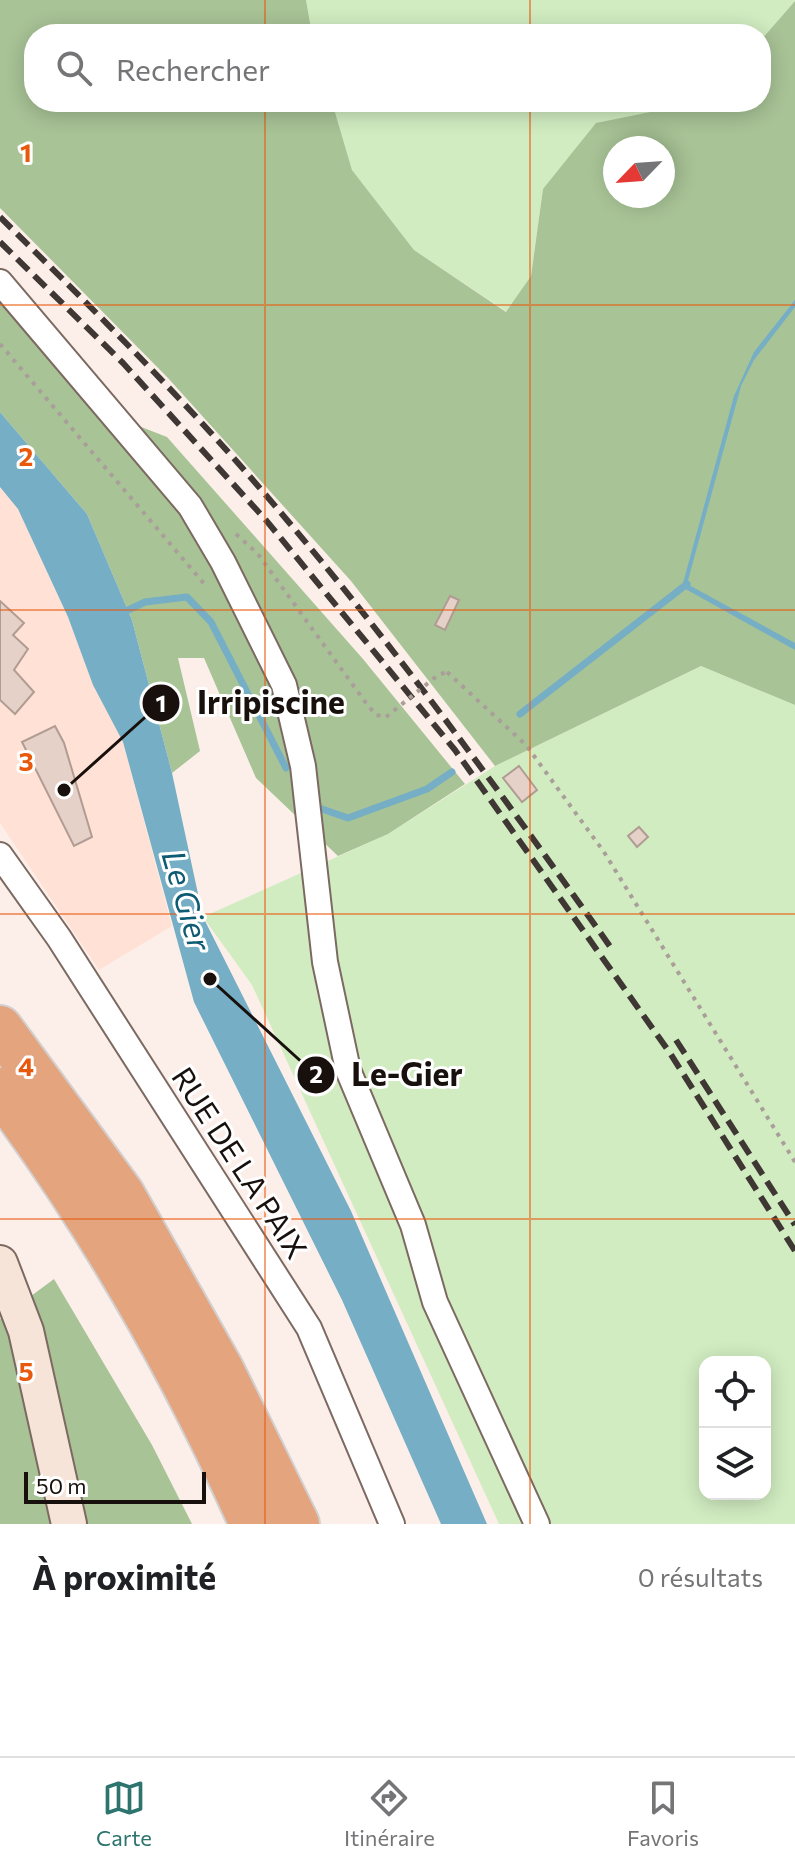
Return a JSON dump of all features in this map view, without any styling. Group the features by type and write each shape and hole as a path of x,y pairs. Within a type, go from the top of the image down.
{"highway":[{"path":"0,1028 122,1194 221,1369 297,1524"},
{"path":"0,1090 91,1223 139,1304 187,1390 252,1524"}],"main road":[{"path":"0,1263 26,1331 69,1524"}],"street":[{"path":"0,282 190,506 223,562 284,685 303,766 331,1003 348,1070 413,1225 435,1302 537,1524"},
{"name":"RUE DE LA PAIX","path":"0,855 59,938 309,1328 392,1524"}],"path":[{"path":"0,344 216,598"},
{"path":"190,506 231,529 258,554 376,715 386,717 438,675 447,672 526,745 604,852 795,1162"}],"shaded area":[{"path":"0,487 18,509 68,617 93,685 123,742 172,926 99,970 0,823"}],"green space":[{"path":"0,0 306,0 310,24 24,24 24,112 335,112 352,170 414,250 506,312 531,276 543,189 596,123 650,112 771,112 771,29 795,1 795,705 701,666 495,766 351,581 168,378 0,208"},
{"path":"306,0 795,0 771,29 771,24 310,24"},
{"path":"335,112 651,112 617,136 603,136 603,146 543,189 531,276 507,312 414,250 352,170"},
{"path":"0,296 90,407 167,437 363,659 465,784 388,834 338,856 256,778 204,658 178,658 200,751 172,773 132,620 87,514 0,412"},
{"path":"701,666 795,705 795,1524 499,1524 252,985 203,917 388,834 495,766"},
{"path":"54,1279 152,1445 192,1524 0,1524 0,1319"}],"water":[{"path":"795,300 795,307 754,360 741,386 687,584 795,643 795,650 682,587 734,396 754,352"},
{"name":"Le Gier","path":"0,412 87,514 132,620 172,773 203,917 351,1211 487,1524 441,1524 342,1300 194,1002 123,742 93,685 68,617 18,509 0,487"}],"building":[{"path":"450,596 459,600 445,630 435,625"},
{"path":"0,601 24,623 13,635 28,649 14,670 34,692 15,714 0,700"},
{"path":"55,726 64,743 92,837 74,846 22,742"},
{"path":"519,766 537,790 522,802 503,778"},
{"path":"639,827 648,837 637,847 628,836"}],"waterway":[{"path":"520,714 687,584"},
{"path":"122,613 145,602 187,597 211,622 286,768"},
{"path":"319,808 348,818 427,789 452,772"}],"railway":[{"path":"0,217 176,395 321,561 450,726 614,952"},
{"path":"0,242 123,363 265,519 455,750 670,1053 795,1251"},
{"path":"676,1040 795,1225"}],"place":[{"name":"Irripiscine","path":"64,790"},
{"name":"Le-Gier","path":"210,979"}]}
